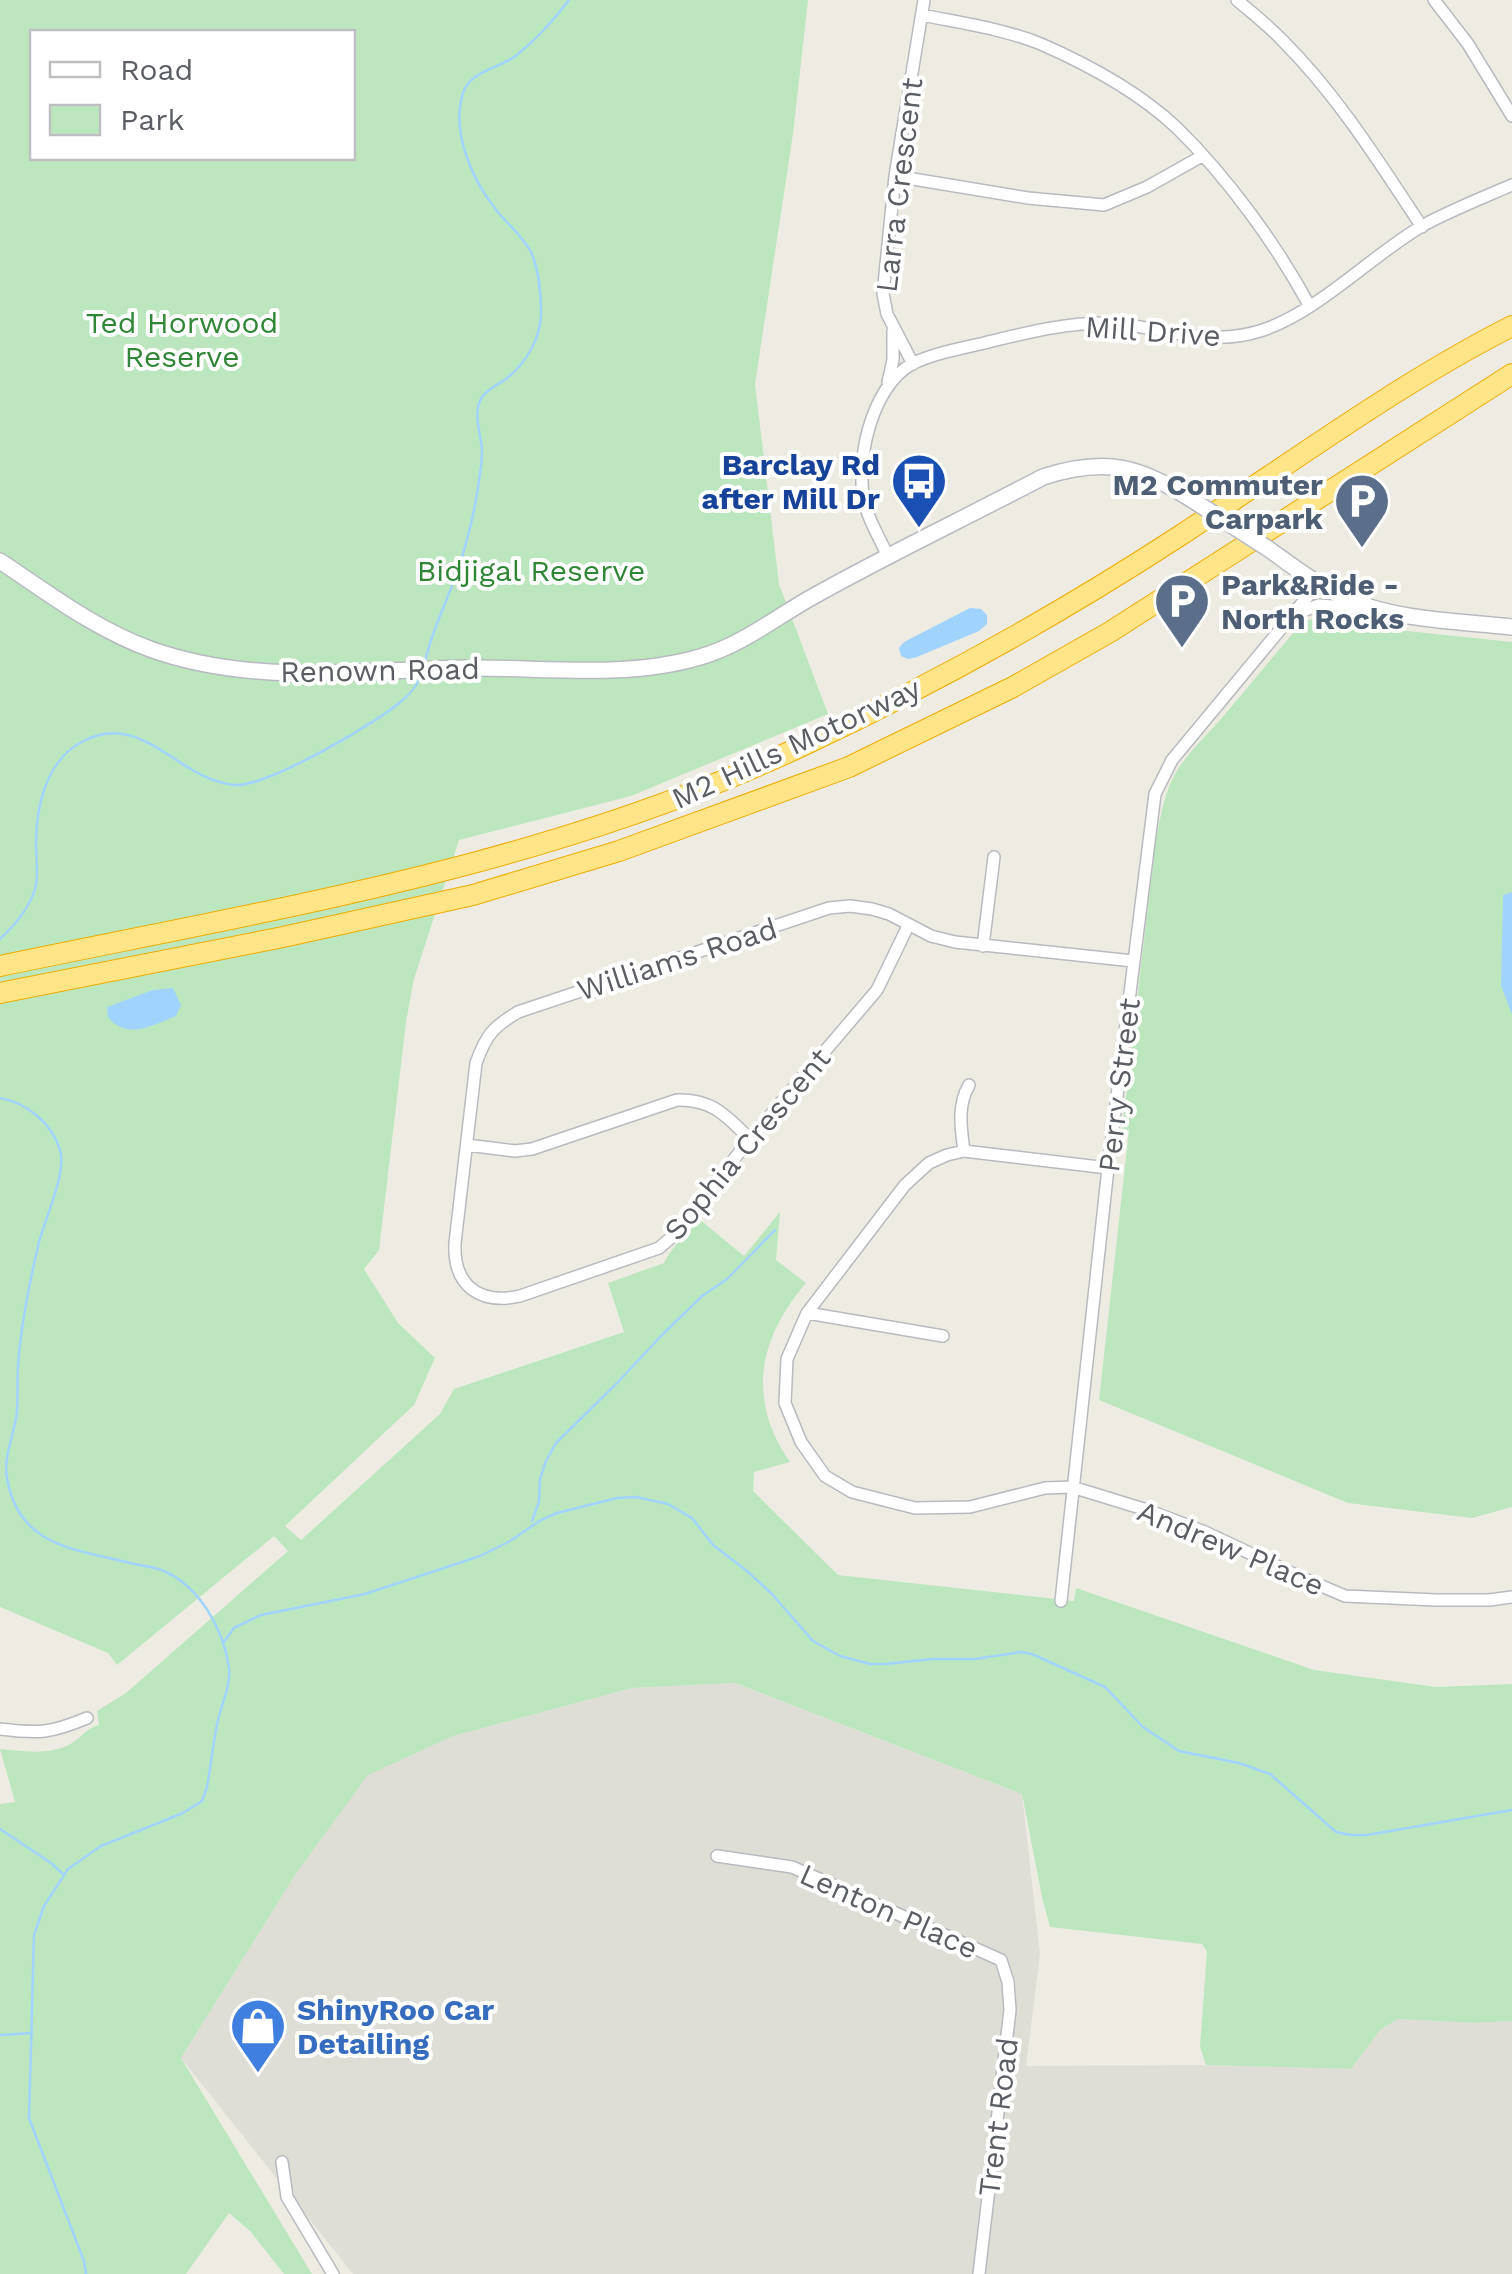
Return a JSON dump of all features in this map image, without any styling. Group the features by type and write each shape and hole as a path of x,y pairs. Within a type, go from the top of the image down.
{"highway":[{"name":"M2 Hills Motorway","path":"0,966 364,892 478,863 643,811 752,768 950,671 1122,572 1385,400 1512,326"},
{"name":"M2 Hills Motorway","path":"0,993 473,894 619,851 849,767 1013,687 1110,632 1512,374"}],"main road":[{"name":"Renown Road","path":"0,561 97,626 151,649 225,668 312,673 650,667 701,657 743,640 888,556 1043,477 1073,468 1106,466 1161,480 1346,598 1384,612 1512,627"}],"street":[{"name":"Larra Crescent","path":"913,364 893,326 884,294 895,176 924,0"},
{"path":"1238,0 1322,82 1422,227"},
{"path":"1434,0 1468,44 1512,116"},
{"path":"922,16 1038,43 1117,82 1176,128 1239,199 1291,272 1309,306"},
{"path":"895,176 1028,198 1104,205 1148,187 1202,156"},
{"name":"Mill Drive","path":"888,556 866,508 861,481 864,451 882,394 913,364 1073,324 1130,325 1206,339 1239,337 1266,329 1309,306 1422,227 1512,184"},
{"path":"887,386 893,360 893,326"},
{"name":"Perry Street","path":"1061,1600 1152,811 1160,782 1172,760 1317,582"},
{"path":"1292,616 1327,604 1384,612"},
{"path":"982,946 994,856"},
{"name":"Williams Road","path":"474,1290 459,1276 454,1259 476,1063 484,1041 496,1025 518,1012 828,908 850,906 872,909 931,936 982,946 1134,961"},
{"name":"Sophia Crescent","path":"474,1290 503,1300 659,1248 688,1220 750,1139 877,990 908,926"},
{"path":"964,1151 960,1115 969,1084"},
{"path":"467,1145 532,1150 677,1100 709,1104 750,1139"},
{"path":"1072,1487 1045,1488 970,1507 916,1508 852,1492 825,1476 800,1442 785,1403 786,1358 807,1313 905,1185 930,1163 964,1151 1108,1168"},
{"path":"807,1313 943,1336"},
{"name":"Andrew Place","path":"1072,1487 1205,1532 1345,1596 1436,1600 1512,1597"},
{"path":"0,1729 40,1733 87,1718"},
{"name":"Lenton Place","path":"717,1856 792,1867 1001,1960"},
{"name":"Trent Road","path":"980,2274 1010,2010 1001,1960"},
{"path":"282,2162 287,2197 333,2274"}],"shaded area":[{"path":"734,1683 1022,1794 1040,1954 1026,2066 1351,2069 1380,2030 1398,2019 1512,2021 1512,2274 353,2274 181,2058 297,1872 368,1774 453,1736 632,1688"}],"green space":[{"name":"Bidjigal Reserve","path":"0,0 808,0 793,134 755,384 779,584 828,714 631,796 459,840 414,979 379,1250 364,1269 398,1323 435,1358 414,1405 285,1526 301,1540 440,1414 454,1389 624,1332 608,1283 664,1263 699,1219 744,1256 780,1212 776,1260 806,1283 777,1325 764,1370 763,1392 767,1415 790,1462 754,1472 753,1491 838,1575 1074,1601 1076,1588 1314,1670 1436,1687 1512,1684 1512,2021 1398,2019 1380,2030 1351,2069 1206,2065 1200,2047 1207,1951 1202,1944 1050,1927 1022,1794 735,1683 632,1688 453,1736 368,1775 297,1872 181,2058 312,2274 284,2274 250,2231 229,2213 186,2274 0,2274 0,1804 15,1802 0,1749 55,1750 99,1725 97,1711 126,1693 288,1551 274,1536 117,1665 108,1653 0,1607"},
{"path":"1328,618 1369,627 1512,642 1512,1507 1472,1518 1348,1503 1099,1400 1129,1130 1122,1129 1155,846 1165,798 1187,757 1304,620"}],"water":[{"path":"970,608 981,609 987,615 987,624 979,631 917,657 901,656 899,648 904,642"},
{"path":"1512,892 1512,1015 1501,985 1503,895"},
{"path":"173,988 181,1005 176,1016 132,1030 108,1017 107,1007 153,990"}],"waterway":[{"path":"425,662 462,558 473,514 482,458 479,403 526,358 535,342 541,314 532,254 486,195 465,153 460,122 463,93 472,79 524,49 569,0"},
{"path":"0,939 21,916 35,889 36,830 45,787 59,762 80,743 102,734 122,734 141,739 214,781 250,783 296,765 372,722 407,696 421,674"},
{"path":"0,1098 29,1110 45,1123 56,1140 61,1160 58,1184 38,1246 21,1335 17,1411 6,1470 14,1501 24,1519 54,1542 157,1568 177,1578 208,1611 222,1639 229,1668 202,1801 183,1813 101,1846 68,1869 44,1906 34,1935 29,2118 86,2274"},
{"path":"532,1521 539,1502 540,1479 556,1443 702,1296 727,1279 775,1230"},
{"path":"224,1642 234,1628 261,1615 365,1594 480,1556 557,1513 636,1497 668,1504 692,1518 713,1545 771,1593 813,1641 840,1656 886,1664 1032,1654 1105,1687 1143,1727 1179,1751 1239,1763 1270,1774 1336,1832 1367,1835 1512,1810"},
{"path":"0,1829 64,1875"},
{"path":"0,2035 32,2033"}],"place":[{"name":"Barclay Rd after Mill Dr","path":"919,530"},
{"name":"M2 Commuter Carpark","path":"1362,550"},
{"name":"Park&Ride - North Rocks","path":"1182,650"},
{"name":"ShinyRoo Car Detailing","path":"258,2075"}],"park label":[{"name":"Ted Horwood Reserve","path":"182,339"}]}
